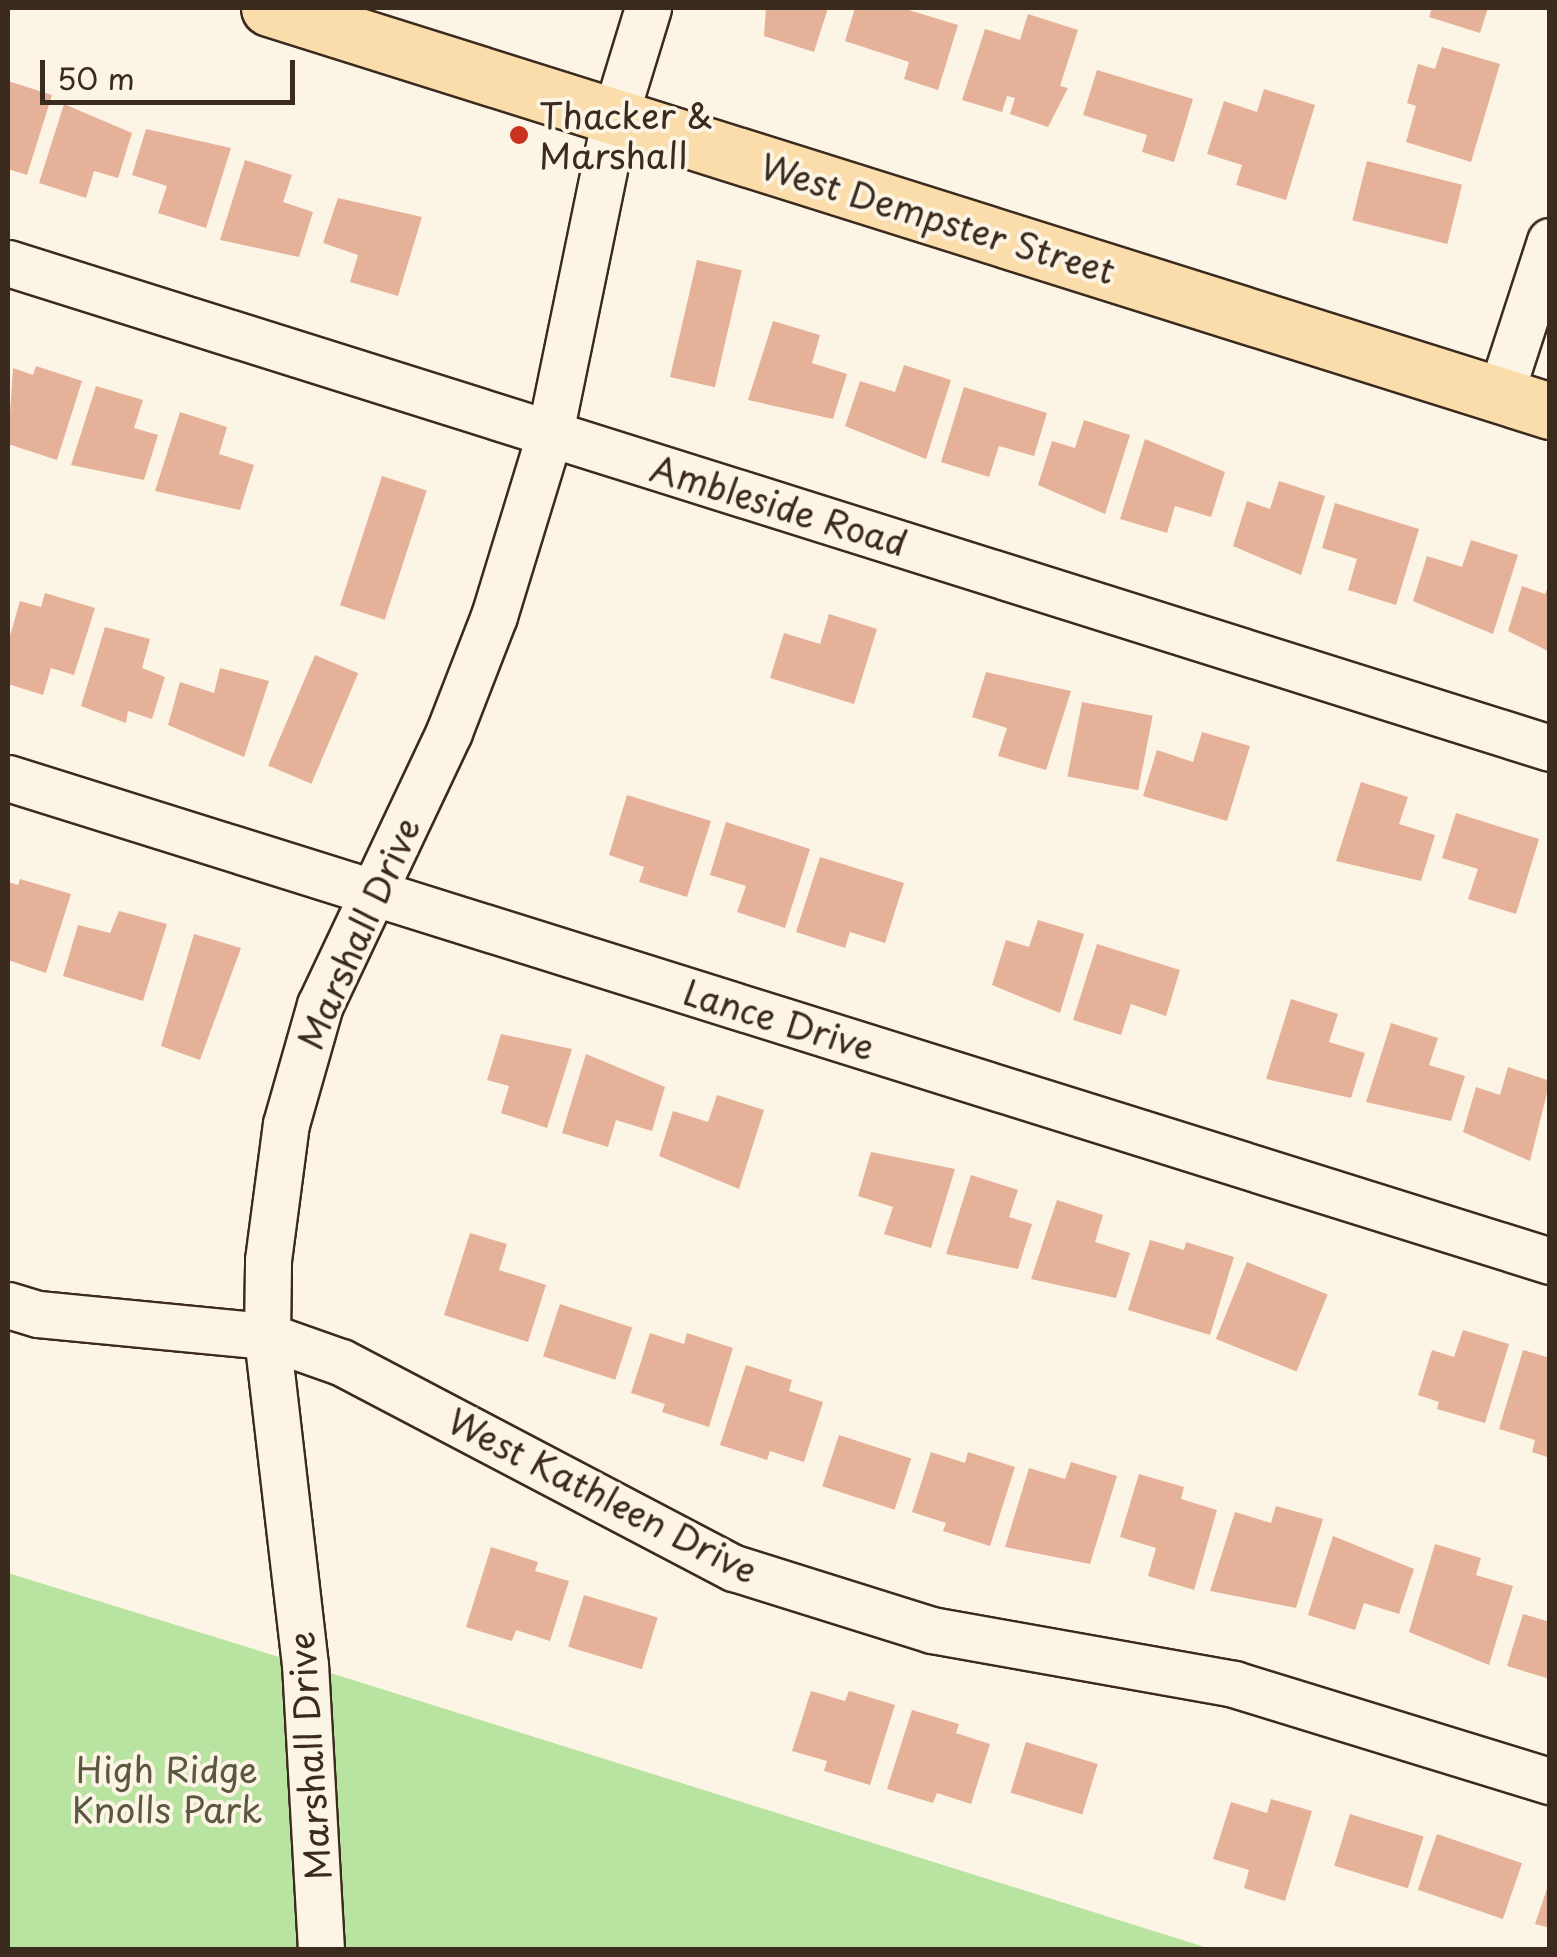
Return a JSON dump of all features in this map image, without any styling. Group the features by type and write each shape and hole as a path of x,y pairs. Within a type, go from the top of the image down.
{"main road":[{"name":"West Dempster Street","path":"268,8 1525,403"}],"street":[{"name":"Marshall Drive","path":"321,1950 305,1664 267,1336 268,1260 286,1124 320,1005 462,699 550,433 615,116 648,8"},
{"path":"1525,403 1550,242"},
{"name":"Ambleside Road","path":"8,263 1550,748"},
{"name":"Lance Drive","path":"8,778 1550,1261"},
{"name":"West Kathleen Drive","path":"8,1305 38,1314 267,1336 341,1362 734,1568 932,1630 1234,1684 1550,1782"}],"green space":[{"name":"High Ridge Knolls Park","path":"8,1573 305,1665 1211,1949 8,1949"}],"building":[{"path":"766,8 828,8 814,52 764,36"},
{"path":"855,8 902,8 958,25 938,90 904,79 909,62 845,41"},
{"path":"1432,8 1488,8 1480,33 1429,17"},
{"path":"1028,14 1078,30 1060,86 1068,88 1048,127 1010,114 1015,98 1007,96 1002,112 962,100 985,29 1020,40"},
{"path":"1442,47 1500,64 1471,162 1406,142 1416,106 1407,103 1418,64 1435,69"},
{"path":"1097,70 1193,99 1174,162 1142,152 1147,135 1083,115"},
{"path":"8,81 52,95 27,175 8,169"},
{"path":"1264,89 1315,105 1286,200 1236,185 1242,165 1207,154 1224,101 1257,112"},
{"path":"64,104 132,133 118,178 94,171 86,198 39,183"},
{"path":"146,129 231,148 206,228 158,213 167,186 132,175"},
{"path":"245,160 292,175 283,202 313,212 299,257 220,240"},
{"path":"1367,161 1462,185 1447,244 1352,220"},
{"path":"338,198 422,217 398,296 350,282 358,255 323,243"},
{"path":"697,260 742,270 715,387 670,377"},
{"path":"773,321 820,335 812,363 847,374 833,419 748,400"},
{"path":"904,365 951,380 926,459 845,426 860,381 895,392"},
{"path":"36,366 82,381 57,460 8,444 13,368 33,375"},
{"path":"96,386 143,400 134,428 158,435 144,480 71,465"},
{"path":"964,387 1047,413 1034,456 999,446 989,477 941,462"},
{"path":"180,412 227,427 219,454 254,465 240,510 155,491"},
{"path":"1084,420 1130,435 1105,514 1038,485 1052,441 1075,448"},
{"path":"1145,439 1225,472 1211,517 1175,506 1167,533 1120,519"},
{"path":"382,476 427,491 385,620 340,605"},
{"path":"1279,481 1325,496 1301,575 1233,546 1247,501 1270,509"},
{"path":"1335,503 1419,529 1396,605 1348,590 1357,559 1322,548"},
{"path":"1471,540 1518,555 1493,634 1413,601 1427,556 1462,567"},
{"path":"1550,582 1550,652 1508,631 1522,586 1545,594"},
{"path":"45,593 95,608 74,675 51,668 43,695 8,684 8,643 20,601 41,607"},
{"path":"829,614 877,629 854,704 770,678 784,633 820,644"},
{"path":"105,627 150,639 142,668 165,677 152,719 128,711 126,723 81,706"},
{"path":"315,655 358,673 311,784 268,765"},
{"path":"220,668 269,681 244,757 168,725 180,682 214,693"},
{"path":"986,672 1071,691 1046,770 998,756 1007,728 972,717"},
{"path":"1082,702 1153,716 1138,790 1067,777"},
{"path":"1202,732 1250,746 1227,821 1143,796 1157,750 1193,762"},
{"path":"1361,782 1408,797 1399,824 1435,835 1421,881 1336,861"},
{"path":"627,795 711,821 687,897 639,882 644,867 609,855"},
{"path":"1456,813 1539,839 1516,914 1468,899 1478,869 1442,858"},
{"path":"726,822 810,849 785,928 737,912 746,886 710,875"},
{"path":"820,857 904,883 885,943 850,932 845,948 796,932"},
{"path":"20,879 71,894 46,973 8,960 8,882 18,885"},
{"path":"119,911 167,924 143,1001 63,976 78,925 110,933"},
{"path":"1038,920 1084,934 1060,1013 992,985 1006,940 1029,947"},
{"path":"194,934 241,948 200,1060 161,1046"},
{"path":"1097,944 1180,970 1166,1016 1131,1004 1121,1035 1073,1020"},
{"path":"1291,999 1338,1014 1329,1042 1365,1053 1351,1098 1266,1079"},
{"path":"1391,1023 1438,1038 1429,1065 1465,1076 1451,1121 1366,1102"},
{"path":"501,1034 572,1049 547,1128 501,1113 509,1086 487,1080"},
{"path":"586,1054 665,1087 652,1131 616,1120 608,1147 562,1133"},
{"path":"1508,1067 1550,1081 1530,1161 1463,1132 1476,1087 1500,1095"},
{"path":"717,1095 764,1110 739,1189 659,1156 673,1111 708,1122"},
{"path":"871,1152 955,1169 931,1248 884,1234 893,1207 858,1196"},
{"path":"971,1175 1018,1190 1009,1217 1032,1224 1018,1269 946,1254"},
{"path":"1057,1200 1103,1215 1095,1242 1130,1253 1116,1298 1031,1279"},
{"path":"470,1233 507,1244 499,1270 546,1285 528,1342 444,1315"},
{"path":"1150,1240 1184,1250 1186,1242 1234,1257 1210,1335 1128,1310"},
{"path":"1247,1262 1328,1295 1297,1372 1216,1339"},
{"path":"560,1304 632,1327 615,1380 543,1356"},
{"path":"1463,1330 1509,1344 1485,1423 1437,1409 1439,1402 1418,1395 1432,1350 1454,1357"},
{"path":"650,1333 684,1344 687,1333 733,1348 709,1427 662,1412 665,1404 631,1393"},
{"path":"1523,1350 1550,1358 1550,1458 1532,1452 1535,1440 1499,1429"},
{"path":"746,1365 792,1380 789,1391 823,1402 804,1462 770,1451 767,1460 720,1445"},
{"path":"839,1435 911,1458 895,1510 822,1486"},
{"path":"931,1452 965,1463 968,1452 1015,1467 990,1546 943,1531 946,1523 912,1512"},
{"path":"1071,1462 1117,1476 1090,1564 1005,1547 1029,1468 1065,1479"},
{"path":"1139,1474 1184,1487 1181,1499 1217,1510 1194,1590 1148,1576 1156,1548 1120,1537"},
{"path":"1276,1506 1323,1519 1296,1608 1210,1591 1235,1512 1271,1523"},
{"path":"1333,1536 1414,1569 1399,1614 1364,1603 1355,1630 1308,1615"},
{"path":"1435,1544 1481,1558 1476,1575 1513,1586 1489,1665 1409,1632"},
{"path":"491,1547 538,1562 535,1571 569,1581 550,1641 516,1630 512,1641 466,1627"},
{"path":"584,1595 658,1618 642,1669 568,1647"},
{"path":"1523,1614 1550,1622 1550,1679 1507,1666"},
{"path":"811,1691 845,1701 849,1691 895,1705 870,1785 824,1771 827,1761 792,1751"},
{"path":"912,1710 959,1724 956,1733 990,1744 971,1804 937,1793 933,1803 887,1789"},
{"path":"1026,1742 1098,1764 1082,1815 1011,1793"},
{"path":"1271,1799 1312,1811 1285,1901 1244,1888 1249,1870 1213,1859 1231,1802 1267,1813"},
{"path":"1350,1814 1424,1837 1408,1888 1334,1866"},
{"path":"1437,1834 1522,1863 1503,1919 1418,1890"},
{"path":"1550,1880 1550,1928 1535,1924"}],"place":[{"name":"Thacker & Marshall","path":"519,135"}]}
